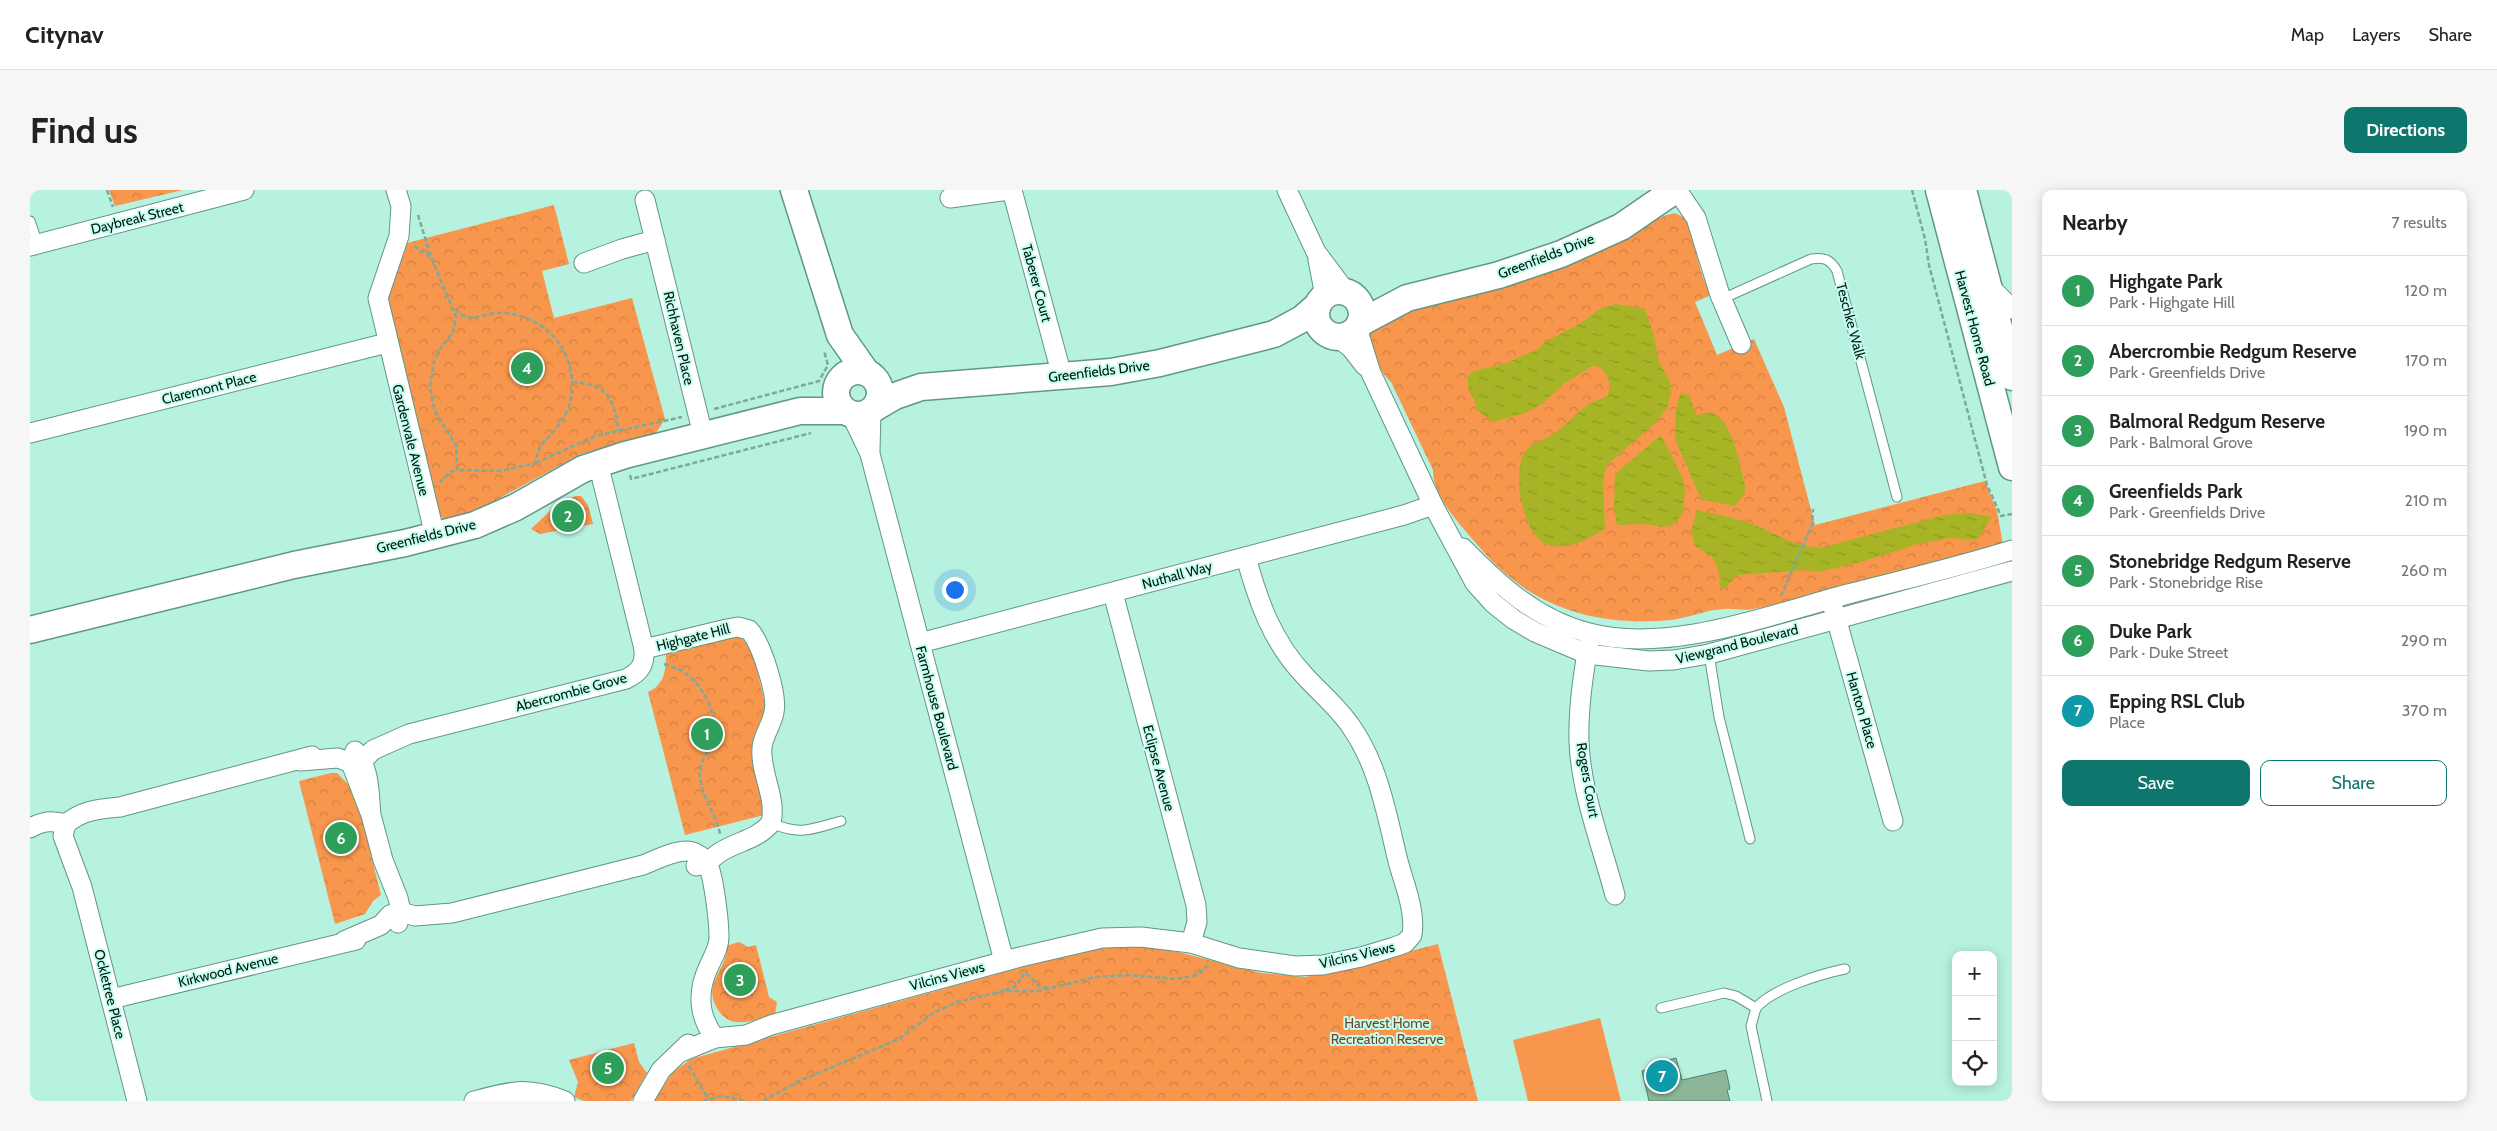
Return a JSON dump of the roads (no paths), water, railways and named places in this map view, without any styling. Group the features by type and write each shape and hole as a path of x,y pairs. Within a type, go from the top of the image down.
{"street":[{"name":"Daybreak Street","path":"34,245 244,190"},
{"name":"Gardenvale Avenue","path":"396,190 401,206 400,236 378,298 387,343 434,536"},
{"path":"794,190 854,377"},
{"name":"Taberer Court","path":"950,198 1010,190 1062,376"},
{"path":"1287,190 1335,297 1361,308 1345,330 1317,320 1335,297"},
{"path":"1676,190 1696,218 1722,299 1742,344"},
{"name":"Greenfields Drive","path":"1274,334 1302,319 1335,297 1407,298 1499,275 1561,254 1621,227 1676,190"},
{"name":"Harvest Home Road","path":"1939,190 2012,467"},
{"name":"Harvest Home Road","path":"1963,190 2012,377"},
{"name":"Richhaven Place","path":"646,200 700,424"},
{"path":"584,263 622,249 656,240"},
{"name":"Harvest Home Road","path":"1987,283 2012,309"},
{"name":"Greenfields Drive","path":"800,411 854,377 921,387 1111,372 1160,363 1274,334 1345,330 1407,298"},
{"name":"Viewgrand Boulevard","path":"1345,330 1371,373 1433,505 1475,583 1493,603 1513,619 1535,632 1587,654 1649,661 1674,660 1709,654 2012,571"},
{"name":"Claremont Place","path":"30,433 387,343"},
{"path":"854,377 880,387 880,394 861,411 836,398 854,377"},
{"name":"Greenfields Drive","path":"33,631 294,565 434,536 475,525 516,507 598,463 700,424 800,411 861,411 921,387"},
{"name":"Farmhouse Boulevard","path":"861,411 870,454 1004,961"},
{"path":"598,463 644,649"},
{"name":"Nuthall Way","path":"920,643 1404,515 1433,505"},
{"name":"Viewgrand Boulevard","path":"1448,532 1512,595 1542,614 1590,634 1629,639 1663,640 1688,636 2012,550"},
{"name":"Vilcins Views","path":"643,1101 661,1070 681,1052 714,1030 746,1035 771,1024 1063,945 1102,938 1141,937 1192,943 1214,951 1268,964 1295,966 1324,964 1394,948 1405,942 1412,935 1414,925 1385,810 1368,756 1353,729 1337,708 1304,674 1275,637 1257,595 1246,557"},
{"name":"Eclipse Avenue","path":"1113,593 1196,905 1197,922 1192,943"},
{"name":"Hanton Place","path":"1831,598 1893,821"},
{"name":"Highgate Hill","path":"644,649 738,626 749,630 756,638 761,647 775,710 762,748 773,803 771,823"},
{"name":"Rogers Court","path":"1590,634 1580,720 1581,762 1615,895"},
{"name":"Abercrombie Grove","path":"356,758 409,734 626,679 641,669 644,660 644,649"},
{"path":"30,829 51,832 68,831 120,807 300,761 356,758 397,917 452,913 643,865 702,862 754,837 771,823"},
{"name":"Ockletree Place","path":"68,831 78,848 82,887 137,1101"},
{"path":"714,1030 702,1014 700,996 703,980 716,953 719,938 717,921 702,862 710,845 722,841 754,837"},
{"name":"Kirkwood Avenue","path":"112,1000 344,941 373,938 389,933 397,917"},
{"path":"474,1101 522,1090 541,1092 565,1101"}],"lane":[{"path":"30,221 34,245"},
{"name":"Teschke Walk","path":"1722,299 1811,259 1822,257 1832,262 1837,271 1897,497"},
{"path":"1709,654 1719,717 1750,839"},
{"path":"771,823 799,832 842,821"},
{"path":"1767,1101 1752,1036 1752,1017 1756,1008 1770,996 1832,972 1845,969"},
{"path":"1661,1008 1724,994 1736,996 1756,1008"}],"water":[{"path":"1616,304 1645,309 1654,335 1659,362 1670,381 1671,392 1667,408 1657,421 1606,466 1603,482 1605,529 1576,544 1552,546 1544,543 1537,537 1525,515 1519,487 1521,461 1525,452 1532,445 1552,435 1590,403 1608,395 1609,381 1605,373 1594,365 1565,383 1543,403 1528,412 1493,422 1477,410 1474,399 1469,392 1467,377 1474,371 1507,363 1540,348 1542,344 1581,323 1601,308"},
{"path":"1680,393 1689,395 1696,415 1712,413 1719,417 1730,433 1738,455 1745,485 1745,493 1735,506 1701,499 1675,439 1676,410"},
{"path":"1661,435 1683,479 1685,492 1682,515 1672,525 1662,527 1647,524 1617,525 1614,506 1615,474"},
{"path":"1697,510 1743,521 1794,543 1813,547 1824,547 1945,515 1970,513 1992,517 1977,540 1950,538 1918,544 1865,561 1818,572 1808,570 1736,575 1726,588 1720,587 1719,573 1714,559 1695,546 1691,531"}],"place":[{"name":"Greenfields Park","path":"527,368"},
{"name":"Abercrombie Redgum Reserve","path":"568,516"},
{"name":"Highgate Park","path":"707,734"},
{"name":"Duke Park","path":"341,838"},
{"name":"Balmoral Redgum Reserve","path":"740,980"},
{"name":"Stonebridge Redgum Reserve","path":"608,1068"},
{"name":"Epping RSL Club","path":"1662,1076"}],"park label":[{"name":"Harvest Home Recreation Reserve","path":"1387,1032"}]}
